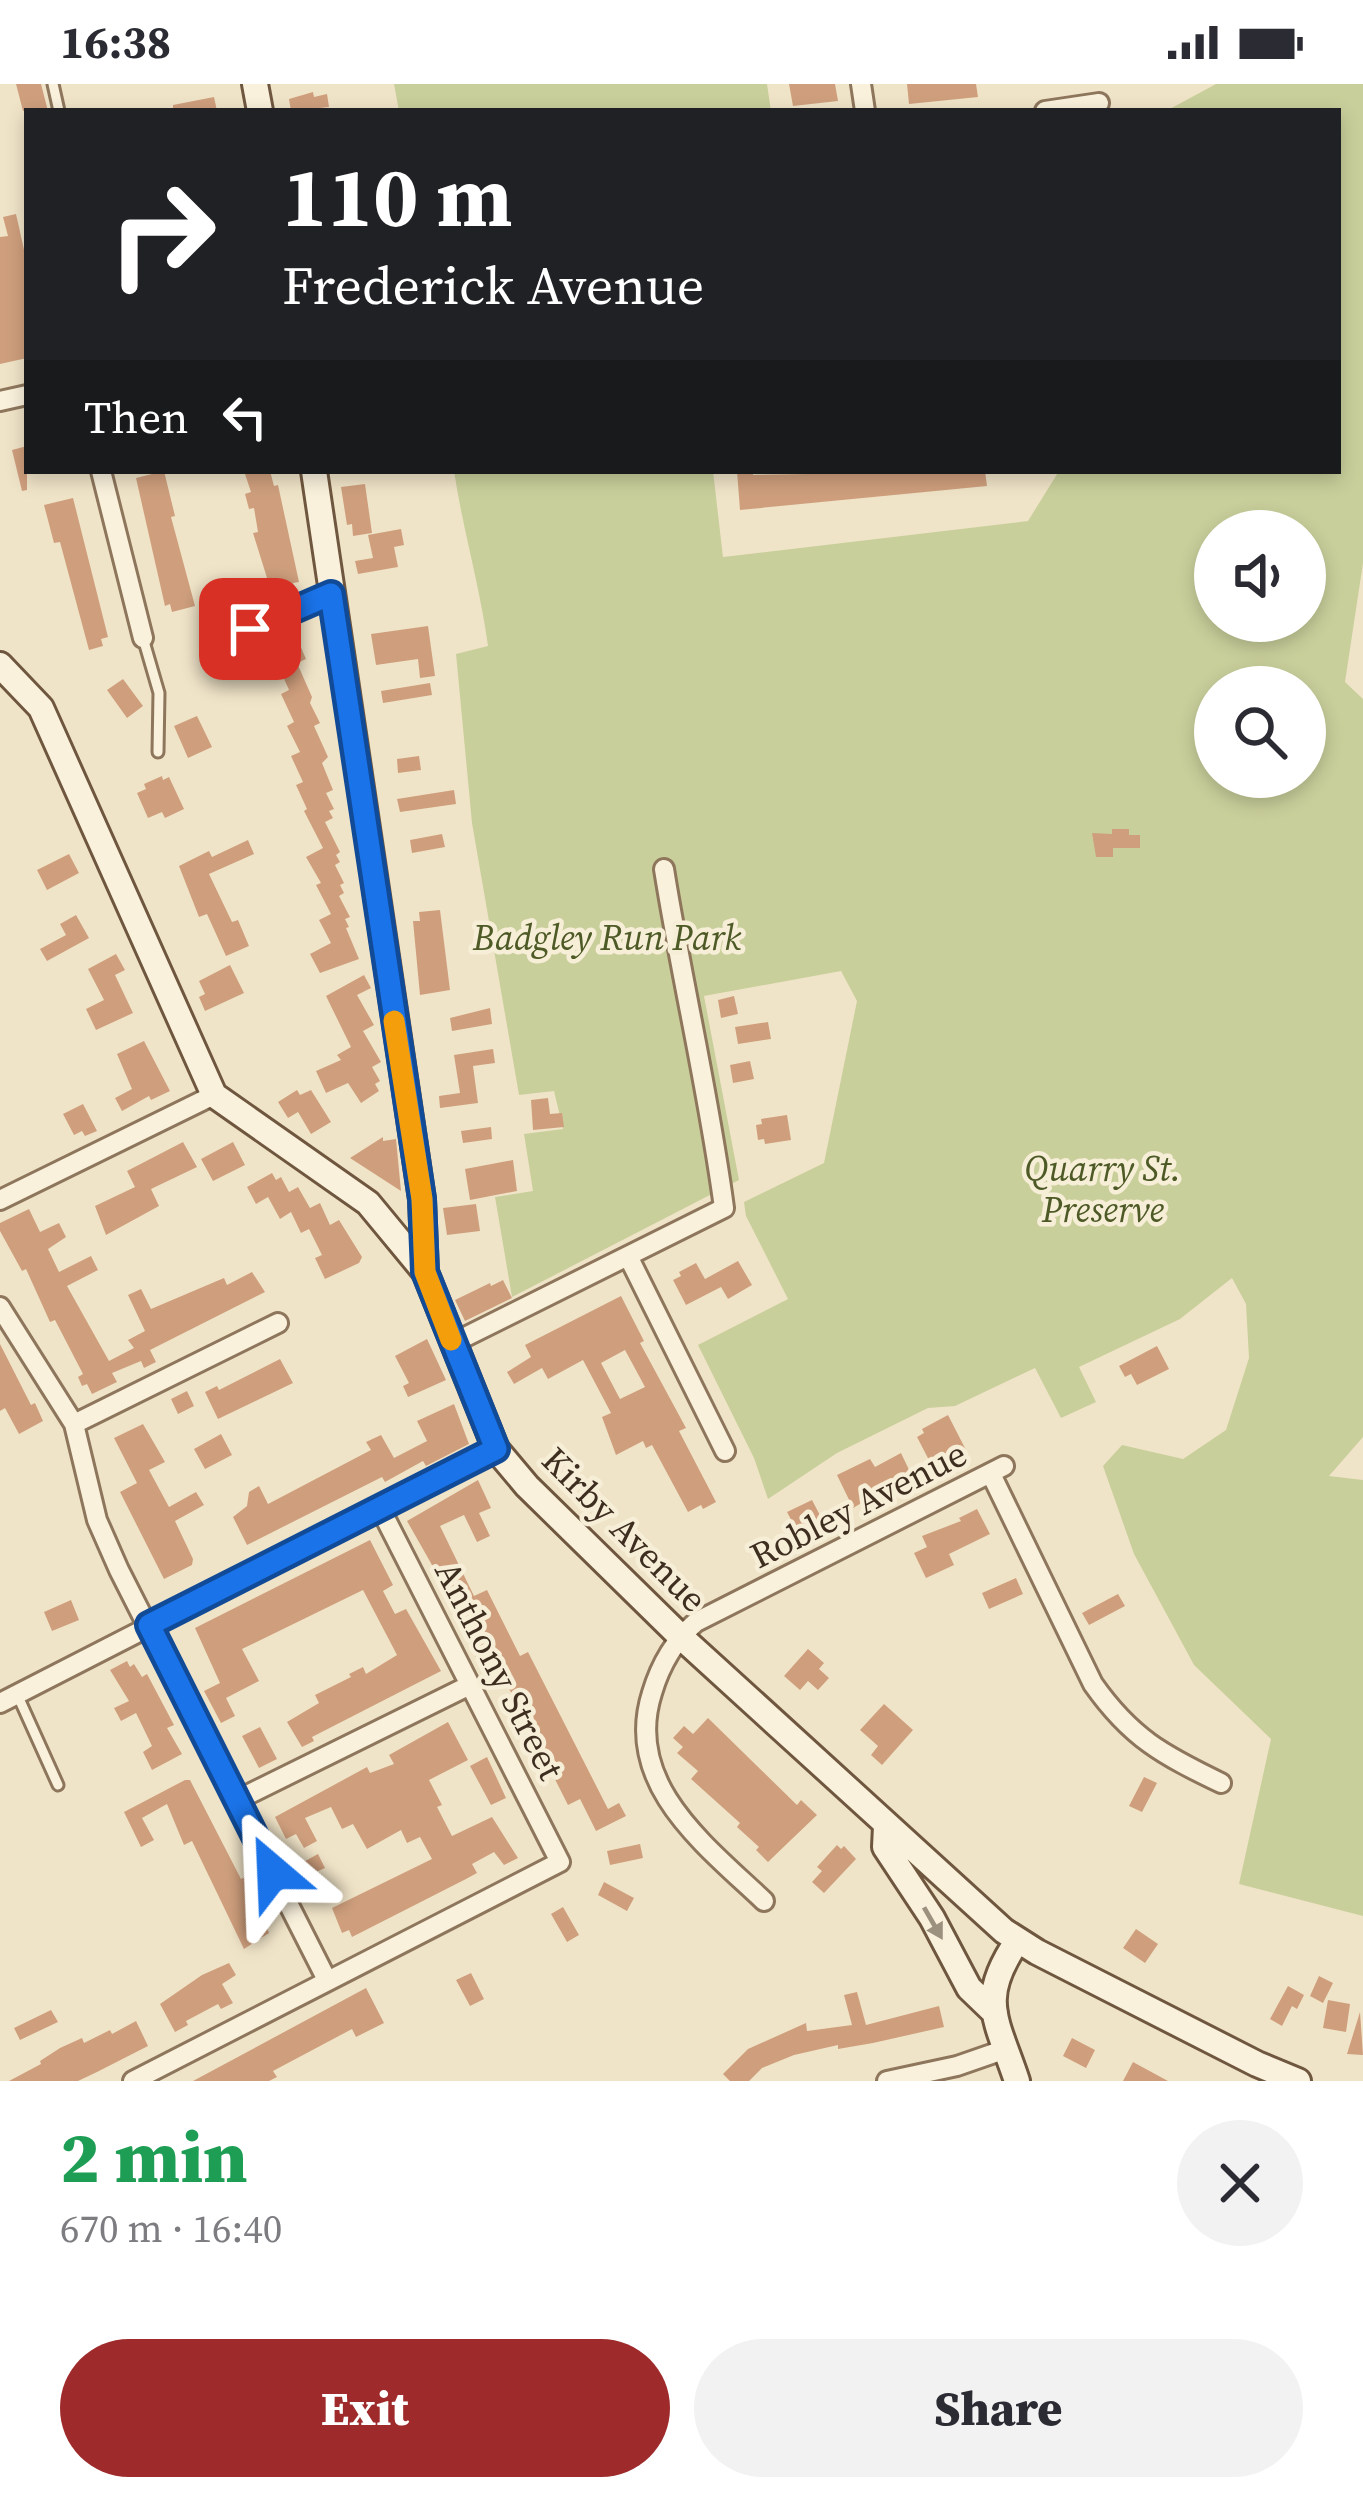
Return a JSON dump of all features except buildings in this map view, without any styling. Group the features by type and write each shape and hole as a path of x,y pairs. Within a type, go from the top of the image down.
{"street":[{"path":"1058,108 1098,99"},
{"path":"102,474 143,638"},
{"path":"314,474 422,1199 425,1272"},
{"path":"0,665 41,708 214,1095 0,1200"},
{"path":"453,1343 724,1208 709,1097 685,1002 664,869"},
{"name":"Kirby Avenue","path":"214,1095 368,1203 425,1272 496,1449 527,1486 680,1636 979,1911 1018,1940 1298,2081"},
{"path":"628,1256 725,1451"},
{"path":"0,1306 74,1424 86,1458 97,1520 327,1980 133,2081"},
{"path":"74,1424 278,1323"},
{"path":"8,1699 496,1449"},
{"name":"Robley Avenue","path":"680,1636 696,1622 998,1470 1093,1684 1115,1715 1150,1745 1221,1783"},
{"name":"Anthony Street","path":"327,1980 560,1862 380,1508"},
{"path":"680,1636 656,1680 647,1709 645,1744 653,1776 689,1829 764,1900"},
{"path":"237,1800 470,1685"},
{"path":"886,1826 885,1847 932,1918 969,1988 995,2013"},
{"path":"1017,2081 992,1990 998,1970 1018,1940"},
{"path":"886,2081 957,2066 1006,2049"}],"lane":[{"path":"268,668 250,629 331,594"},
{"path":"143,638 159,693 158,752"},
{"path":"8,1699 58,1786"}],"green space":[{"path":"394,84 767,84 771,108 398,108"},
{"path":"1216,84 1363,84 1363,563 1345,682 1363,699 1363,1437 1329,1476 1363,1480 1363,1916 1239,1884 1271,1739 1194,1665 1134,1554 1103,1466 1122,1445 1183,1459 1226,1430 1249,1358 1246,1304 1232,1278 1180,1319 1079,1367 1096,1402 1061,1418 1035,1368 955,1406 928,1408 837,1453 768,1499 754,1458 698,1345 788,1299 746,1216 744,1202 824,1163 857,1001 841,971 704,996 739,1180 512,1297 495,1197 533,1191 524,1134 563,1129 554,1091 519,1095 472,823 456,654 488,646 455,474 713,474 723,557 1028,521 1057,474 1341,474 1341,108 1172,108"}],"slow traffic":[{"path":"394,1021 422,1199 425,1272 451,1340"}],"route":[{"path":"250,629 331,594 422,1199 425,1272 496,1449 149,1625 273,1872"}],"park label":[{"name":"Badgley Run Park","path":"607,937"},
{"name":"Quarry St. Preserve","path":"1103,1188"}]}
